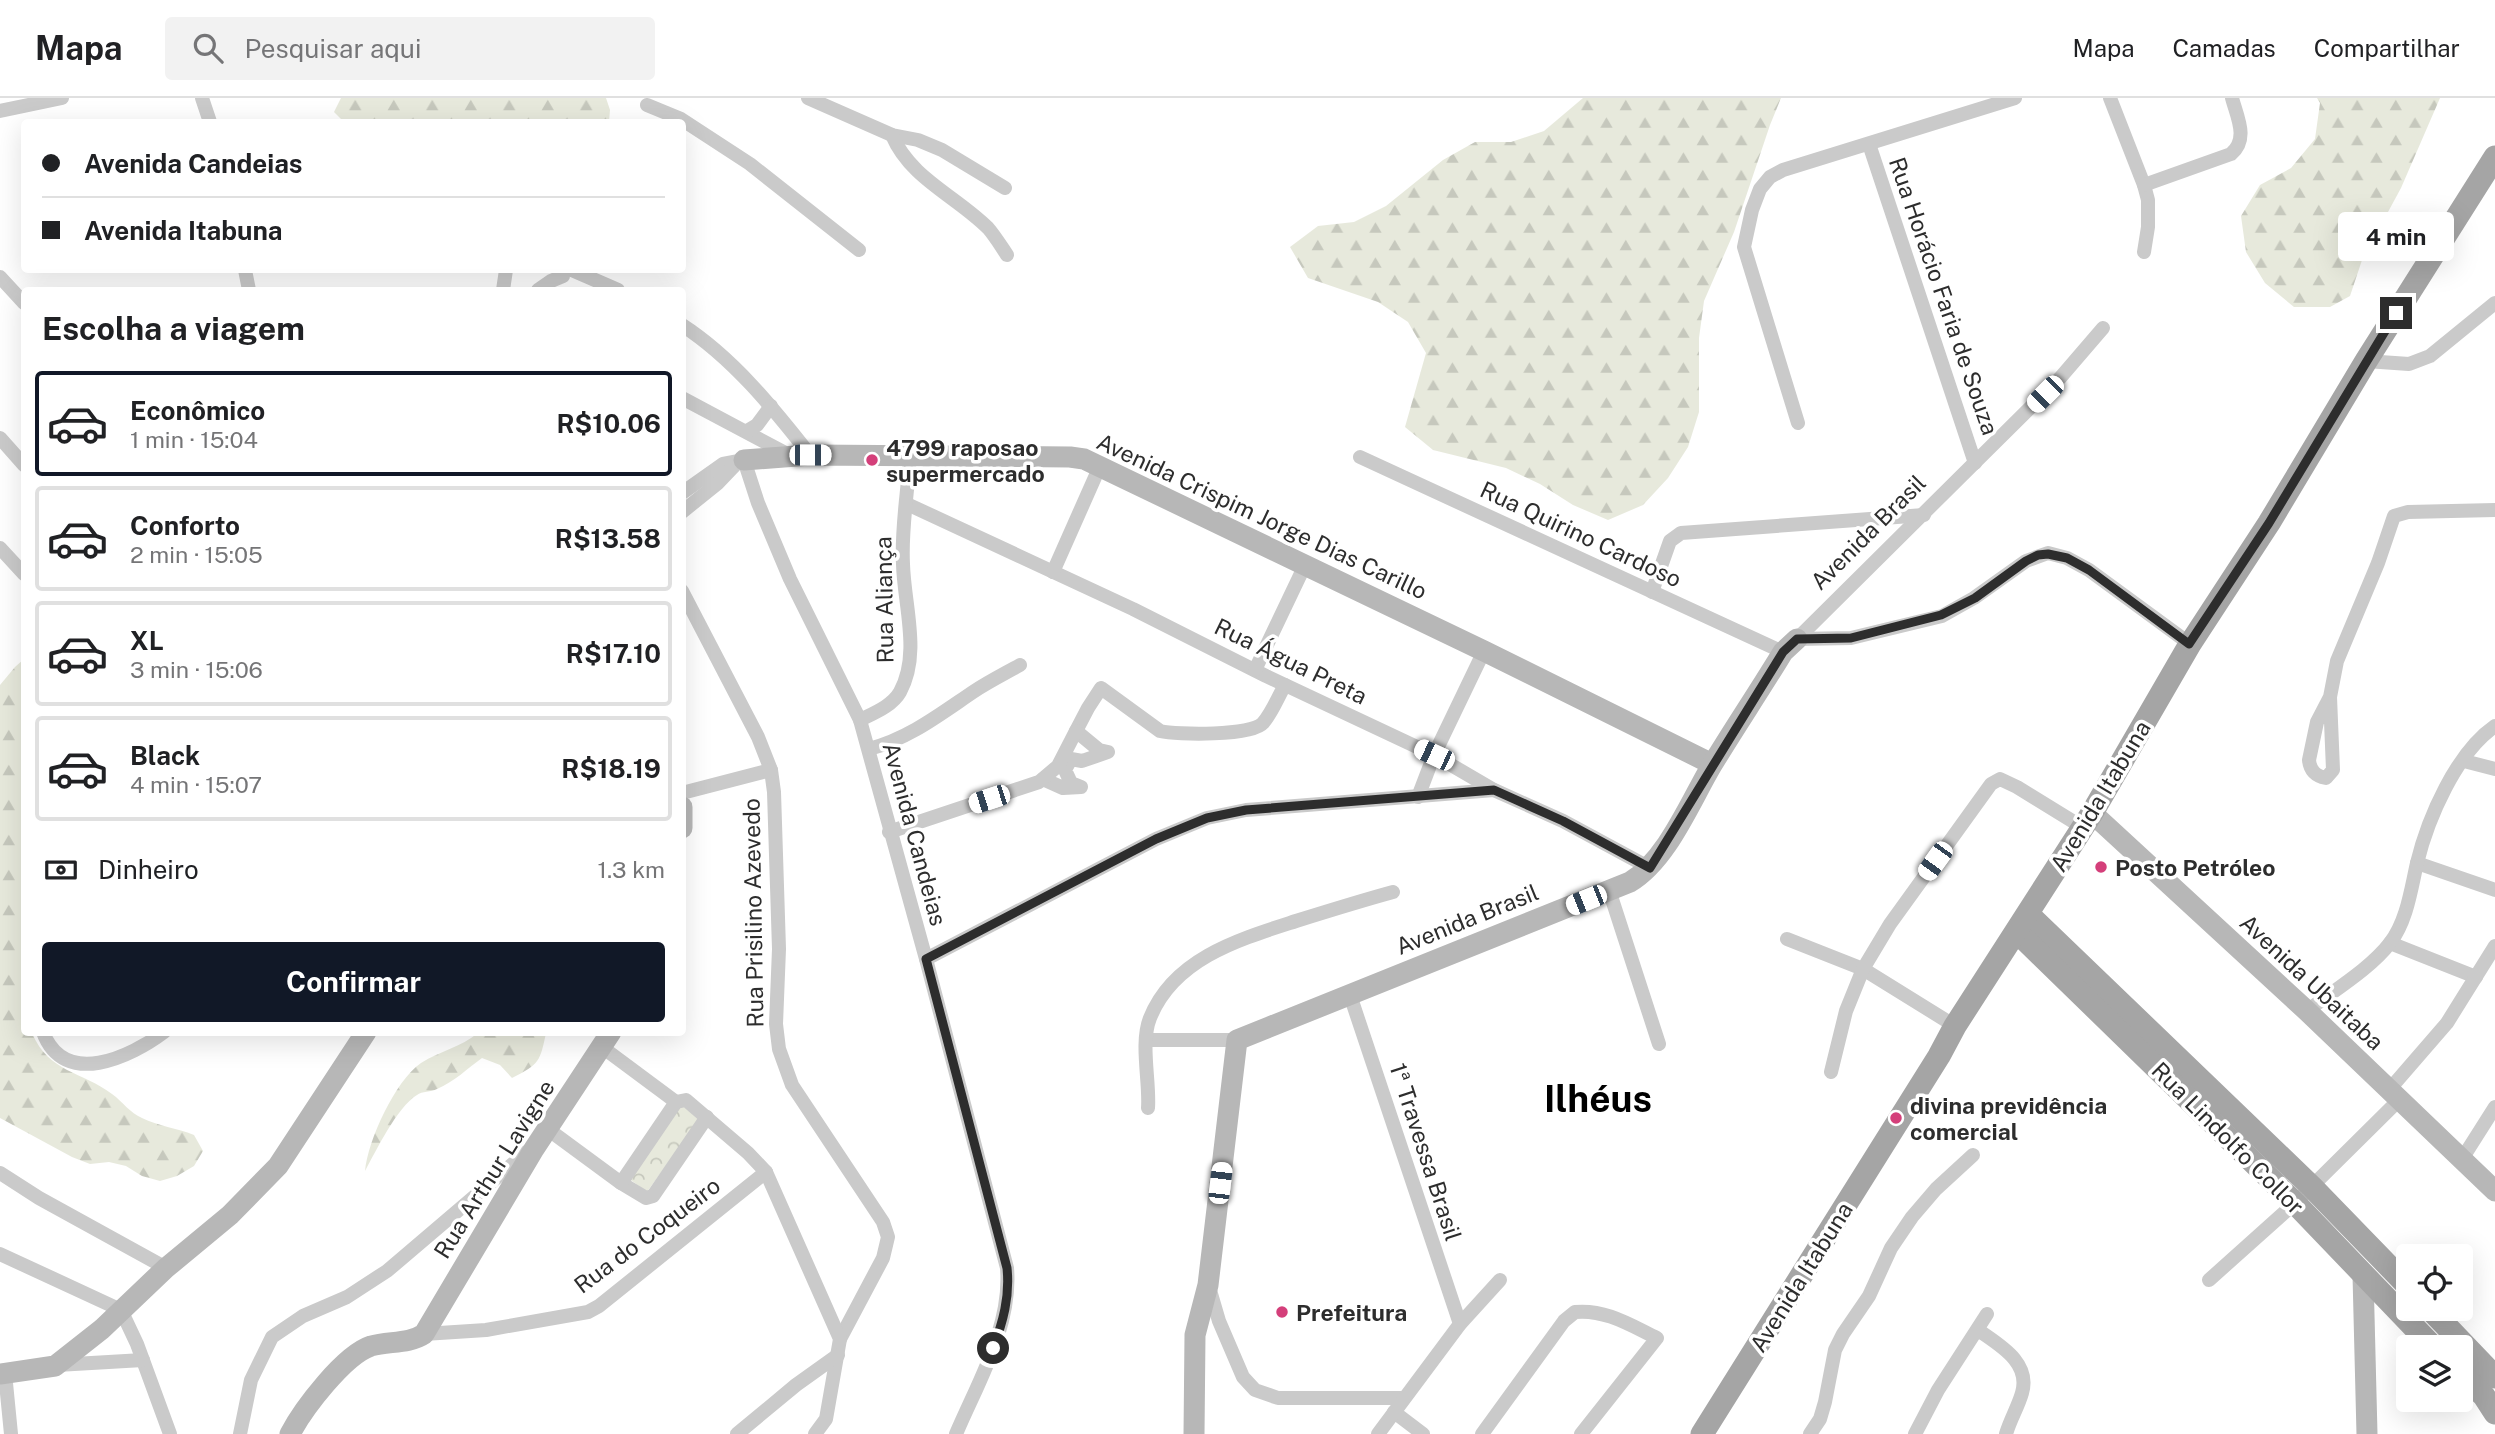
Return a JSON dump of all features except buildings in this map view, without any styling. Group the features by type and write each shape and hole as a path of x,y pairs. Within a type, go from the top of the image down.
{"main road":[{"name":"Avenida Itabuna","path":"1703,1434 1939,1056 1955,1026 2087,820 2189,644 2269,523 2366,361 2495,156"},
{"name":"Rua Lindolfo Collor","path":"2022,923 2312,1187 2396,1274"},
{"name":"Rua Lindolfo Collor","path":"2022,923 2421,1335"},
{"path":"2441,1321 2495,1377"},
{"path":"2473,1385 2495,1413"}],"street":[{"path":"0,111 62,98"},
{"path":"202,98 209,119"},
{"path":"808,98 892,135 918,140 942,150 1005,188"},
{"path":"1797,424 1744,247 1752,210 1760,189 1770,177 1783,170 2015,98"},
{"path":"2110,98 2148,200 2144,252"},
{"path":"2144,185 2231,154 2240,142 2241,132 2232,98"},
{"path":"647,104 681,119"},
{"path":"686,122 750,164 859,250"},
{"path":"892,135 897,148 908,163 985,226 1007,255"},
{"name":"Rua Horácio Faria de Souza","path":"1869,144 1976,463"},
{"path":"0,276 21,300"},
{"path":"542,287 565,276 607,287"},
{"path":"2366,361 2409,364 2430,356 2495,303"},
{"path":"686,328 720,354 771,406 800,456"},
{"name":"Avenida Brasil","path":"1237,1040 1630,882 1650,868 1712,764 1790,646 2060,378 2103,328"},
{"path":"686,400 800,456"},
{"path":"747,431 757,425 771,406"},
{"path":"0,438 21,462"},
{"name":"Avenida Crispim Jorge Dias Carillo","path":"686,490 714,470 742,460 800,456 1084,459 1712,764"},
{"name":"Rua Aliança","path":"860,720 890,704 899,695 908,674 910,646 903,564 910,456"},
{"name":"Rua Quirino Cardoso","path":"1360,457 1652,592 1790,646"},
{"path":"686,509 719,483 742,460"},
{"name":"Avenida Candeias","path":"742,460 790,579 860,720 1003,1247 1009,1289 1003,1322 956,1434"},
{"path":"1053,572 1100,466"},
{"name":"Rua Água Preta","path":"907,504 1434,755 1494,790 1563,821 1650,868"},
{"path":"2330,696 2317,722 2309,760 2309,766 2314,773 2326,778 2333,770 2330,696 2337,662 2395,516 2407,512 2495,510"},
{"path":"1652,592 1670,541 1681,533 1924,515"},
{"path":"0,548 21,571"},
{"path":"1790,646 1851,638 1941,615 1975,598 2026,561 2048,554 2067,558 2089,570 2189,644"},
{"path":"1255,670 1305,565"},
{"name":"Rua Prisilino Azevedo","path":"686,599 758,737 771,770 779,948 776,1024 779,1049 792,1084 883,1222 888,1237 883,1258 840,1339"},
{"path":"1418,797 1434,755 1484,651"},
{"path":"869,748 905,737 1020,665"},
{"path":"889,832 1043,779 1058,766 1101,688 1160,731 1216,733 1255,729 1263,723 1286,685"},
{"path":"2307,1011 2373,960 2390,943 2404,914 2430,822 2473,747 2495,726"},
{"path":"1043,779 1063,788 1081,787 1071,783 1065,770 1071,759 1082,761 1108,751 1099,750 1076,730"},
{"path":"2464,761 2495,769"},
{"path":"686,792 771,770"},
{"path":"1831,1072 1846,1012 1863,969 1890,924 1995,780 2000,779 2087,820"},
{"path":"926,959 1156,839 1207,818 1246,810 1494,790"},
{"name":"Avenida Ubaitaba","path":"2087,820 2307,1011 2495,1191"},
{"path":"2417,863 2495,890"},
{"path":"1609,890 1659,1044"},
{"path":"1148,1108 1146,1040 1149,1019 1162,997 1191,967 1213,951 1238,940 1392,892"},
{"path":"1787,939 1863,969 1955,1026"},
{"path":"2390,943 2476,977"},
{"path":"2209,1280 2312,1187 2394,1095 2448,1023 2495,946"},
{"name":"1ª Travessa Brasil","path":"1350,995 1460,1324"},
{"path":"46,1036 57,1053 69,1062 84,1065 110,1062 158,1036"},
{"path":"55,1366 82,1347 166,1268 230,1215 278,1166 363,1036"},
{"path":"606,1040 676,1102"},
{"name":"Rua Arthur Lavigne","path":"424,1334 534,1149 606,1040"},
{"path":"1146,1040 1237,1040 1208,1285 1195,1335 1194,1434"},
{"path":"621,1183 676,1102 685,1100 748,1153 766,1172 840,1339 826,1419 815,1434"},
{"path":"2462,1159 2495,1107"},
{"path":"549,1130 621,1183 646,1198 651,1198 707,1117"},
{"path":"240,1434 251,1380 272,1338 303,1315 347,1297 387,1271 477,1197 517,1158 527,1150 534,1149"},
{"path":"1810,1434 1820,1419 1835,1350 1869,1296 1891,1248 1920,1208 1973,1155"},
{"name":"Rua do Coqueiro","path":"424,1334 486,1330 588,1312 766,1172"},
{"path":"0,1173 39,1198 166,1268"},
{"path":"0,1254 121,1310 170,1434"},
{"path":"2363,1275 2367,1434"},
{"path":"1378,1434 1460,1324 1500,1280"},
{"path":"1208,1285 1243,1377 1255,1390 1278,1398 1405,1398"},
{"path":"1482,1434 1564,1321 1575,1312 1599,1312 1657,1338 1581,1434"},
{"path":"1915,1434 1938,1390 1987,1314"},
{"path":"1979,1329 2012,1356 2020,1366 2023,1377 2023,1391 2006,1434"},
{"path":"290,1434 346,1362 370,1347 416,1339 424,1334"},
{"path":"737,1434 796,1385 838,1355"},
{"path":"11,1434 3,1373 55,1366 143,1360"},
{"path":"1394,1412 1423,1434"}],"green space":[{"path":"341,98 606,98 610,110 609,119 341,119 334,112"},
{"path":"1583,98 1781,98 1734,232 1704,301 1699,338 1699,412 1688,447 1668,478 1643,505 1608,520 1573,505 1540,484 1506,468 1433,450 1405,427 1426,353 1408,322 1378,302 1308,278 1290,247 1318,226 1354,222 1386,206 1443,160 1475,142 1511,142 1544,131"},
{"path":"2317,98 2440,98 2401,188 2362,260 2350,296 2330,307 2294,307 2265,283 2246,252 2241,216 2260,185 2291,168 2315,139 2320,103"},
{"path":"21,662 21,1036 34,1036 47,1056 57,1064 101,1086 138,1116 194,1135 203,1151 194,1166 177,1176 160,1181 142,1176 126,1166 109,1162 90,1164 0,1118 0,685"},
{"path":"474,1036 545,1036 537,1061 512,1078 500,1065 482,1058 443,1086 417,1095 395,1119 365,1171 377,1128 402,1083 421,1063"},
{"path":"681,1105 700,1118 647,1192 628,1178"}],"place":[{"name":"4799 raposao supermercado","path":"872,460"},
{"name":"Posto Petróleo","path":"2101,867"},
{"name":"divina previdência comercial","path":"1896,1118"},
{"name":"Prefeitura","path":"1282,1312"}],"district":[{"name":"Ilhéus","path":"1598,1098"}],"route":[{"path":"993,1348 1003,1322 1009,1289 1007,1268 926,959 1156,839 1207,818 1246,810 1494,790 1563,821 1650,868 1783,652 1797,639 1872,635 1941,615 1975,598 2038,555 2058,555 2089,570 2189,644 2269,523 2396,313"}]}
